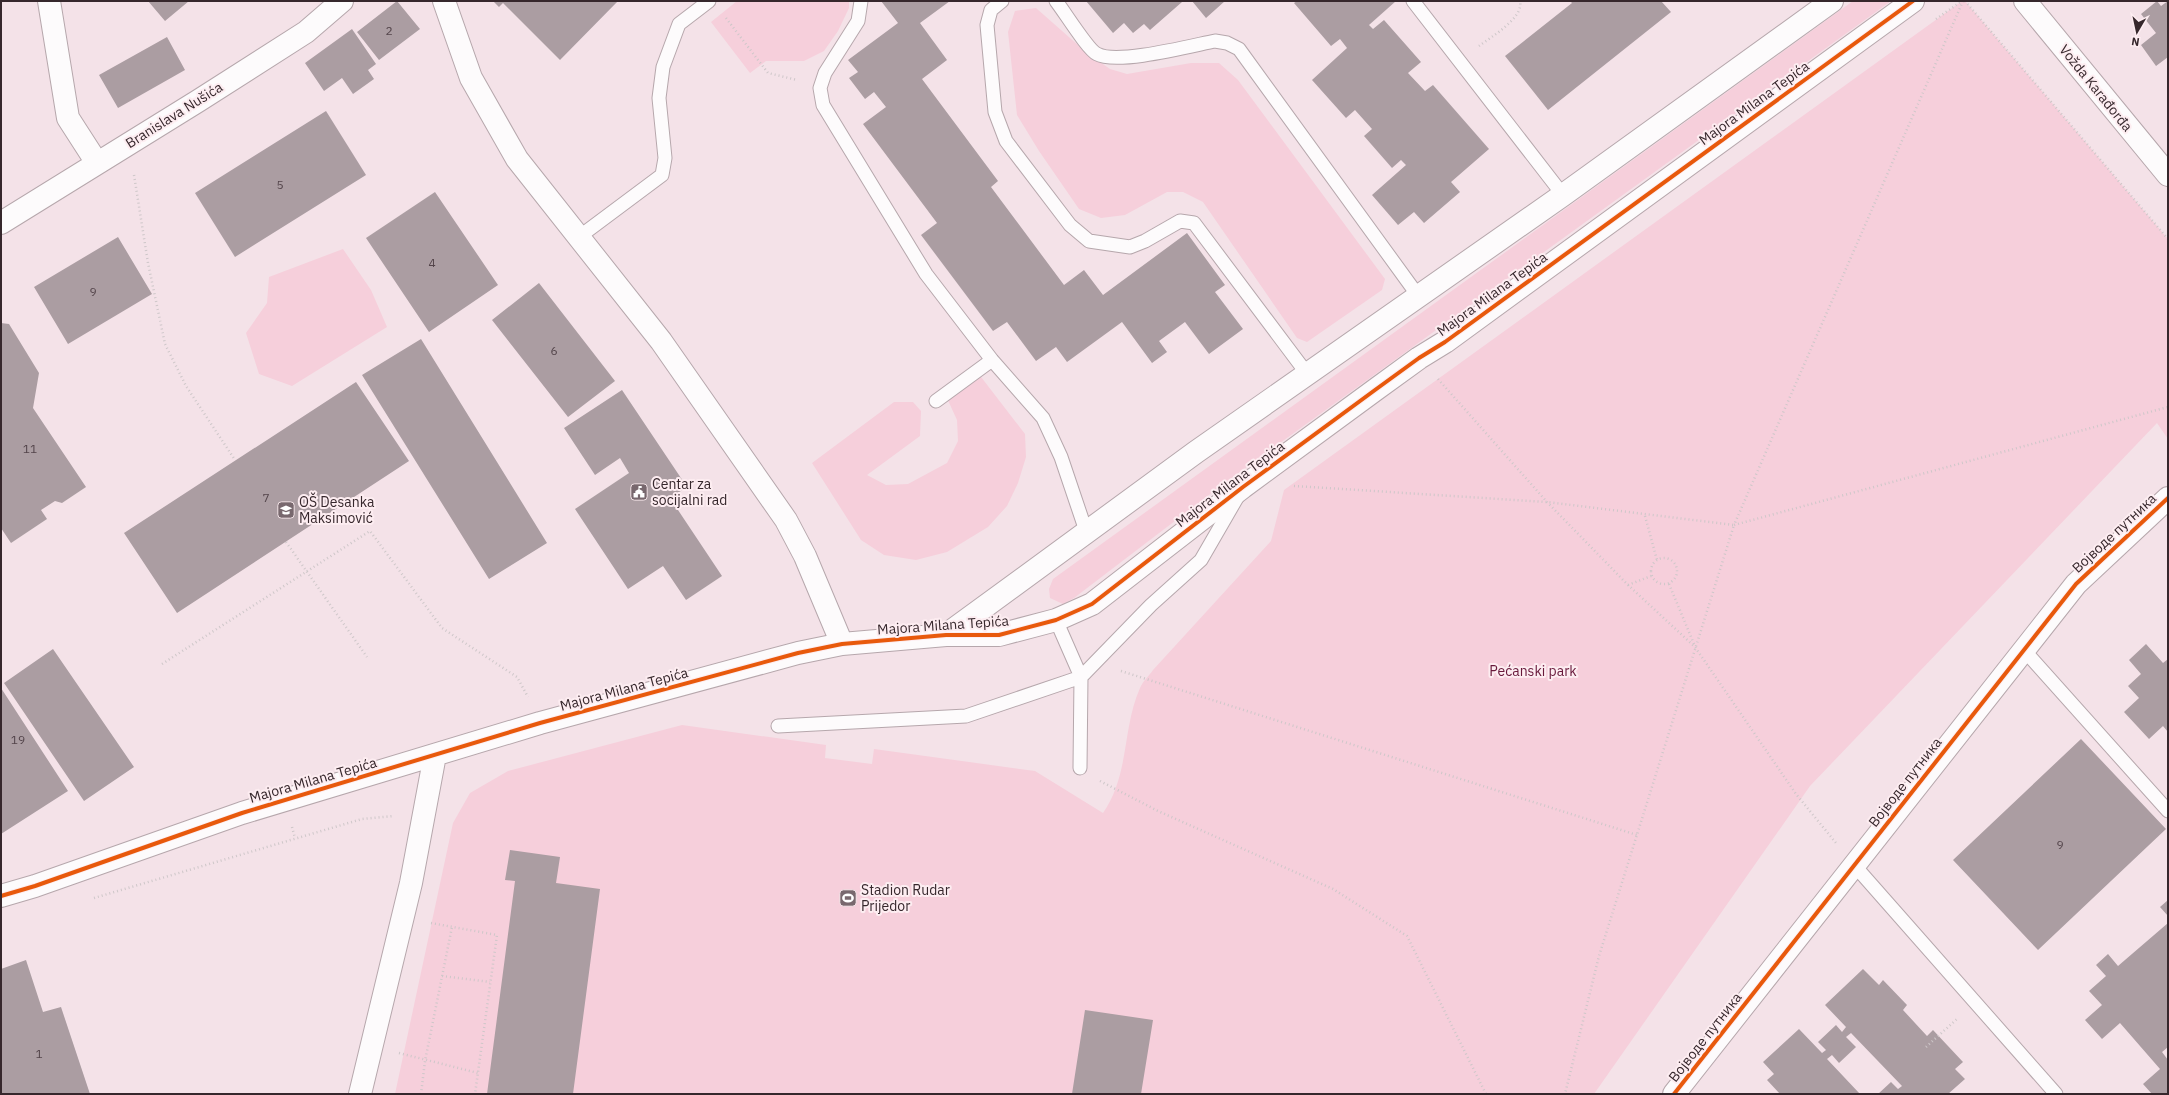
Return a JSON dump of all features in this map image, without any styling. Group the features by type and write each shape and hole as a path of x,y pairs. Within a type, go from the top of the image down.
{"street":[{"path":"49,1 68,118 97,163"},
{"name":"Branislava Nušića","path":"1,222 306,32 342,1"},
{"path":"444,1 471,78 517,159 661,341 786,520 805,556 842,644"},
{"name":"Majora Milana Tepića","path":"946,635 1087,534 1196,452 1564,195 1832,1"},
{"name":"Majora Milana Tepića","path":"1,896 242,813 435,756 540,723 798,653 842,644 946,635 999,635 1056,620 1092,604 1243,487 1419,358 1445,342 1913,1"},
{"name":"Vožda Karađorđa","path":"2025,1 2168,175"},
{"name":"Војводе путника","path":"1674,1094 2076,584 2168,498"},
{"path":"360,1094 403,917 435,756"}],"lane":[{"path":"580,237 662,175 665,158 658,98 663,67 679,24 709,1"},
{"path":"861,1 858,21 833,59 820,86 823,104 926,274 992,360 1043,418 1061,457 1087,534"},
{"path":"1002,1 991,10 987,25 995,112 1006,141 1070,224 1089,241 1130,248 1146,241 1180,221 1194,223 1308,375"},
{"path":"1056,1 1096,54 1109,59 1130,57 1215,41 1227,43 1239,49 1419,297"},
{"path":"1413,1 1564,195"},
{"path":"936,401 992,360"},
{"path":"778,726 966,716 1081,677 1151,605 1201,560 1243,487"},
{"path":"1056,620 1081,677 1080,768"},
{"path":"2024,650 2168,811"},
{"path":"1855,866 2056,1094"}],"path":[{"path":"1460,61 1514,19 1521,6 1520,1"},
{"path":"1565,1094 1599,956 1734,525 1964,1 2168,239"},
{"path":"722,13 768,73 820,86"},
{"path":"130,143 148,263 165,344 186,386 235,460"},
{"path":"1419,358 1547,502 1628,585 1695,647"},
{"path":"1291,485 1547,502 1645,516 1734,525 2168,407"},
{"path":"1645,516 1657,560"},
{"path":"162,664 370,531 442,628 517,678 540,723"},
{"path":"286,542 367,657"},
{"path":"1666,558 1674,562 1676,567 1675,578 1669,584 1657,583 1651,576 1651,567 1657,560 1666,558"},
{"path":"1628,585 1651,576"},
{"path":"1669,584 1695,647 1796,794 1855,866"},
{"path":"1095,663 1637,835"},
{"path":"1080,768 1104,784 1158,811 1333,889 1407,936 1486,1094"},
{"path":"89,899 362,819 424,813"},
{"path":"403,917 496,935 475,1094"},
{"path":"421,1094 425,1061 452,927"},
{"path":"442,976 490,982"},
{"path":"1926,1047 1975,1003"},
{"path":"425,1061 478,1073"}],"green space":[{"path":"737,1 849,1 849,8 838,31 824,51 804,61 766,61 750,73 711,22"},
{"path":"1853,1 1891,1 1222,485 1074,598 1063,604 1050,598 1049,589 1053,579"},
{"name":"Pećanski park","path":"1962,1 1965,1 2168,239 2168,439 2157,423 1810,786 1594,1094 395,1094 453,823 470,793 508,771 682,725 826,745 825,758 872,764 874,749 1035,771 1103,813 1112,798 1118,783 1130,719 1141,685 1271,541 1284,490"},
{"path":"1036,8 1087,53 1110,69 1127,74 1191,63 1219,63 1238,80 1385,279 1382,290 1307,342 1297,338 1203,202 1183,192 1167,192 1125,215 1101,218 1079,209 1039,151 1017,115 1008,32 1015,11"},
{"path":"343,249 371,290 387,327 292,386 259,374 246,333 267,303 269,277"},
{"path":"978,373 1025,434 1026,457 1018,483 1007,506 988,527 947,552 916,560 884,555 861,540 812,463 894,402 913,402 921,411 920,436 867,475 886,485 908,484 947,463 958,441 957,420 946,396"}],"building":[{"path":"148,1 189,1 165,21"},
{"path":"397,1 420,29 379,60 357,32"},
{"path":"493,1 618,1 560,60 503,3 499,7"},
{"path":"881,1 950,1 920,23 947,60 922,79 998,181 991,187 1064,285 1084,270 1103,295 1187,233 1225,285 1215,292 1243,329 1209,354 1185,322 1159,341 1167,352 1152,363 1122,322 1067,362 1056,347 1036,361 1007,322 993,331 921,235 937,223 863,124 886,107 874,92 865,99 849,78 858,72 848,60 898,23"},
{"path":"1086,1 1182,2 1150,30 1144,24 1133,33 1124,23 1113,33"},
{"path":"1192,1 1225,1 1206,18"},
{"path":"1297,1 1396,1 1369,25 1373,29 1384,20 1421,62 1408,73 1425,91 1433,85 1489,149 1451,182 1460,192 1424,223 1414,212 1398,225 1372,195 1406,165 1401,160 1392,168 1364,136 1372,129 1355,110 1346,118 1312,80 1347,48 1340,39 1331,46 1294,3"},
{"path":"1570,1 1661,1 1671,12 1548,110 1505,56 1572,3"},
{"path":"2157,1 2161,6 2168,1 2168,57 2156,66 2141,45 2156,33 2141,14"},
{"path":"352,29 376,64 368,70 374,79 353,94 342,78 324,91 305,63"},
{"path":"167,37 185,70 118,108 99,75"},
{"path":"326,111 366,175 235,257 195,193"},
{"path":"435,192 498,285 429,332 366,238"},
{"path":"118,237 152,294 68,344 34,287"},
{"path":"539,283 615,381 568,417 492,320"},
{"path":"1,323 9,324 39,373 33,408 86,487 62,503 55,501 41,510 47,519 11,543 1,528"},
{"path":"421,339 547,543 489,579 362,375"},
{"path":"356,382 409,461 177,613 124,533"},
{"name":"Centar za socijalni rad","path":"622,390 687,487 670,498 722,576 686,600 663,566 628,589 575,509 629,473 620,458 595,475 564,428"},
{"path":"2146,644 2163,663 2168,659 2168,732 2163,726 2149,739 2124,712 2139,698 2128,686 2141,674 2129,660"},
{"path":"53,649 134,767 84,801 4,683"},
{"path":"1,688 68,791 1,834"},
{"path":"2081,739 2166,829 2038,950 1953,860"},
{"path":"510,850 560,857 556,883 600,889 573,1094 487,1094 515,881 505,880"},
{"path":"2168,900 2168,916 2160,907"},
{"path":"2168,923 2168,1047 2162,1052 2168,1060 2168,1092 2166,1094 2152,1094 2143,1084 2160,1069 2120,1023 2102,1039 2085,1020 2102,1005 2089,991 2106,976 2096,965 2108,954 2118,966"},
{"path":"26,960 43,1012 61,1007 90,1094 1,1094 1,969"},
{"path":"1863,969 1879,985 1883,980 1907,1005 1903,1010 1927,1036 1933,1030 1963,1062 1955,1069 1965,1079 1948,1094 1878,1094 1891,1082 1898,1089 1902,1086 1851,1033 1846,1037 1856,1047 1839,1063 1832,1055 1827,1059 1860,1094 1780,1094 1767,1080 1774,1074 1763,1062 1799,1029 1822,1053 1826,1050 1818,1042 1836,1025 1842,1032 1846,1027 1825,1005"},
{"path":"1085,1010 1153,1020 1141,1094 1072,1094"}],"cycle path":[{"path":"1,896 35,886 242,813 540,723 798,653 842,644 946,635 999,635 1056,620 1092,604 1243,487 1375,390 1419,358 1445,342 1913,1"},
{"path":"1674,1094 2076,584 2168,498"}],"place":[{"name":"Centar za socijalni rad","path":"639,492"},
{"name":"OŠ Desanka Maksimović","path":"286,510"},
{"name":"Stadion Rudar Prijedor","path":"848,898"}]}
